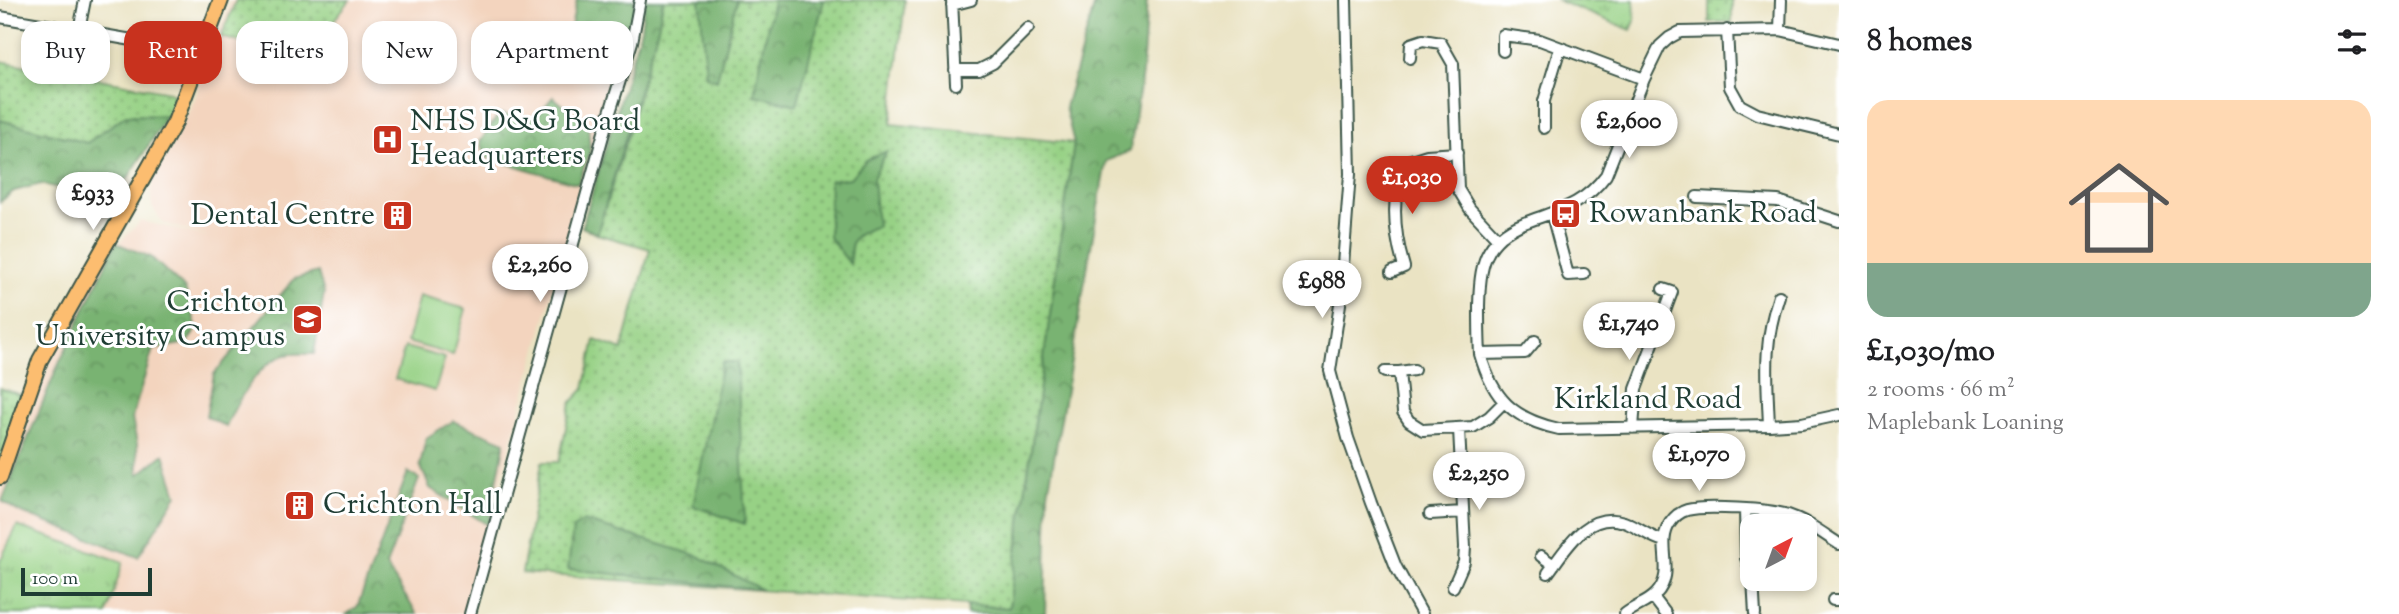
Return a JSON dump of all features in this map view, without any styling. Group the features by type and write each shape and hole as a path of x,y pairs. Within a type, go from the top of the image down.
{"main road":[{"path":"213,21 221,0"},
{"path":"0,477 40,360 175,122 190,84"}],"street":[{"path":"81,21 85,0"},
{"path":"470,614 603,136 632,42 640,0"},
{"path":"956,84 952,2 971,0"},
{"path":"1346,0 1350,174 1340,303 1330,371 1348,438 1371,503 1396,567 1422,614"},
{"path":"1780,30 1781,0"},
{"path":"0,17 24,21"},
{"path":"955,70 979,70 993,63 1028,28"},
{"path":"1727,30 1730,87 1740,105 1757,114 1839,134"},
{"path":"1535,341 1525,353 1480,354 1480,278 1487,253 1498,239 1522,224 1552,215 1584,199 1606,175 1660,46 1680,32 1727,30 1780,30 1839,44"},
{"path":"1503,51 1503,35 1540,40 1644,79"},
{"path":"1410,58 1410,44 1423,40 1441,44 1452,64 1458,189 1463,200 1498,239"},
{"path":"1544,128 1539,111 1560,48"},
{"path":"1392,272 1404,267 1395,237 1397,180 1405,162 1427,155 1457,153"},
{"path":"1697,197 1778,201 1839,221"},
{"path":"1552,215 1568,275 1584,274"},
{"path":"1633,428 1636,389 1672,293"},
{"path":"1769,425 1766,350 1770,322 1779,296"},
{"path":"1525,353 1534,364"},
{"name":"Kirkland Road","path":"1480,354 1491,386 1504,402 1520,415 1559,429 1769,425 1802,423 1839,415"},
{"path":"1385,372 1414,370"},
{"path":"1399,372 1401,404 1409,421 1423,430 1459,429 1482,422 1504,402"},
{"path":"1453,587 1464,562 1459,429"},
{"path":"1625,614 1653,597 1661,588 1667,572 1664,541 1669,524 1682,512 1695,508 1745,509 1786,514 1809,523 1839,544"},
{"path":"1745,509 1745,514"},
{"path":"1430,514 1463,512"},
{"path":"1541,556 1551,569 1580,532 1603,520 1626,523 1664,541"},
{"path":"1754,592 1755,614"},
{"path":"1653,597 1666,614"}],"shaded area":[{"name":"Crichton University Campus","path":"231,0 635,0 630,21 471,21 471,84 612,84 586,192 559,278 556,278 464,614 0,614 0,494 50,364 104,258 141,221 210,237 163,223 152,206 151,192 153,180 171,149 200,84 222,84 222,25"}],"green space":[{"path":"236,0 350,0 333,21 236,21 236,41 222,37"},
{"path":"577,0 634,0 635,9 630,21 572,21"},
{"path":"645,0 663,0 658,28 597,234 582,227 625,84 633,84 633,56 641,29"},
{"path":"664,0 905,0 891,124 1074,143 1009,608 522,573 542,462 559,462 571,403 584,389 595,340 622,350 650,249 597,234 628,135"},
{"path":"700,0 737,0 717,80 706,76"},
{"path":"773,0 824,0 797,105 754,95"},
{"path":"1096,0 1147,0 1142,73 1130,151 1106,161 1048,493 1045,614 967,614 966,605 1009,608 1074,143 1065,107"},
{"path":"1556,0 1634,0 1635,21 1631,30"},
{"path":"1709,0 1732,0 1732,22 1709,22"},
{"path":"0,61 21,65 21,84 110,84 110,81 170,92 182,103 175,122 167,116 126,115 87,143 0,120"},
{"path":"553,97 588,125 590,151 578,184 485,157 480,142 499,114 535,118"},
{"path":"126,115 167,116 114,200 41,184 14,191 0,202 0,120 87,143"},
{"path":"887,151 873,178 877,226 854,238 850,264 829,237 830,180 850,178 866,160"},
{"path":"116,243 151,257 185,289 197,328 187,343 153,349 132,418 137,444 138,475 164,454 177,495 138,557 19,512 2,501 57,368"},
{"path":"318,272 324,293 314,354 286,355 267,365 242,395 226,427 206,416 214,374 294,279"},
{"path":"419,296 466,309 453,355 407,342"},
{"path":"405,347 445,358 435,391 395,379"},
{"path":"722,362 737,362 745,524 693,506"},
{"path":"0,388 27,397 0,477"},
{"path":"453,421 505,442 488,525 430,488 420,465 426,438"},
{"path":"408,472 419,479 386,566 417,614 347,614 357,607"},
{"path":"584,521 698,556 762,590 568,569 573,528"},
{"path":"17,526 123,562 107,614 0,614 0,561"}],"place":[{"name":"NHS D&G Board Headquarters","path":"387,139"},
{"name":"Rowanbank Road","path":"1566,214"},
{"name":"Dental Centre","path":"398,216"},
{"name":"Crichton University Campus","path":"308,320"},
{"name":"Crichton Hall","path":"300,505"}]}
